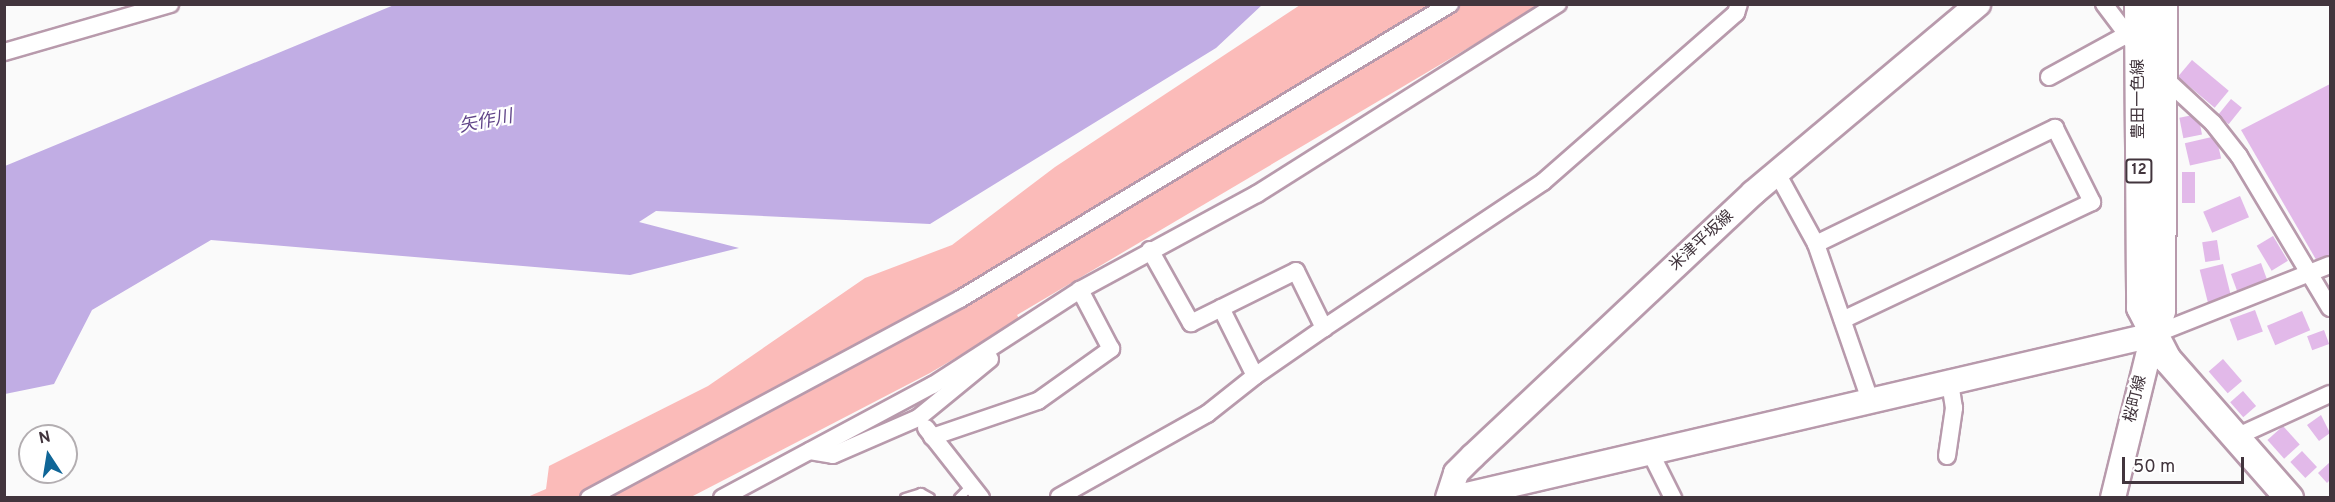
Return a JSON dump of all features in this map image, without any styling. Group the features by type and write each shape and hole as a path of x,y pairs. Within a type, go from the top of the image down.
{"main road":[{"name":"豊田一色線","path":"2138,4 2132,42 2140,307 2153,335 2289,498"},
{"name":"豊田一色線","path":"2153,335 2161,310 2163,4"}],"street":[{"path":"4,52 170,4"},
{"path":"589,498 960,299 1450,4"},
{"path":"722,498 1004,342 1080,290 1150,250 1257,195 1558,4"},
{"path":"1059,497 1207,414 1255,376 1324,328 1543,182 1736,14 1739,4"},
{"name":"米津平坂線","path":"1448,498 1456,473 1473,456 1777,173 1978,4"},
{"path":"2104,4 2132,42 2163,77 2213,123 2239,156 2331,308"},
{"path":"2049,76 2132,42"},
{"path":"1816,244 2055,128 2092,202 1842,320"},
{"path":"1777,173 1816,244 1870,400"},
{"path":"1150,250 1191,322 1296,271 1324,328"},
{"path":"1454,498 1649,450 2153,335 2311,275 2331,265"},
{"path":"932,436 1038,401 1111,349 1080,290"},
{"path":"1221,308 1255,376"},
{"name":"桜町線","path":"2113,498 2153,335"},
{"path":"810,451 833,455 918,418 988,362 1004,342"},
{"path":"1947,456 1954,408 1950,382"},
{"path":"2236,437 2331,394"},
{"path":"918,418 976,492"},
{"path":"1649,450 1673,498"}],"lane":[{"path":"959,498 976,492"},
{"path":"905,498 921,493 930,498"}],"shaded area":[{"path":"1300,5 1541,5 1017,315 1020,320 930,373 691,497 525,498 546,489 549,466 708,386 865,278 952,245 1055,167"}],"water":[{"name":"矢作川","path":"394,5 1262,5 1216,48 930,224 656,211 639,222 739,248 630,275 211,240 92,310 54,384 5,394 5,166"}],"building":[{"path":"2192,60 2229,91 2215,108 2178,77"},
{"path":"2330,84 2330,257 2318,263 2241,130"},
{"path":"2231,99 2242,108 2229,124 2218,115"},
{"path":"2198,114 2202,135 2183,138 2179,118"},
{"path":"2216,136 2221,158 2190,166 2185,143"},
{"path":"2182,172 2195,172 2195,203 2182,203"},
{"path":"2240,196 2249,217 2212,233 2203,212"},
{"path":"2273,236 2288,261 2272,271 2257,246"},
{"path":"2217,240 2220,260 2205,262 2202,242"},
{"path":"2261,263 2268,282 2238,293 2231,274"},
{"path":"2223,264 2232,301 2209,307 2200,270"},
{"path":"2255,310 2263,332 2237,341 2230,319"},
{"path":"2302,311 2310,330 2275,345 2267,326"},
{"path":"2324,330 2329,344 2312,350 2307,336"},
{"path":"2223,359 2242,381 2228,393 2209,371"},
{"path":"2243,391 2256,406 2243,417 2230,402"},
{"path":"2321,415 2330,433 2319,441 2307,425"},
{"path":"2283,426 2300,445 2284,459 2267,440"},
{"path":"2302,451 2317,467 2305,478 2290,462"},
{"path":"2330,462 2330,480 2327,483 2318,473"}]}
